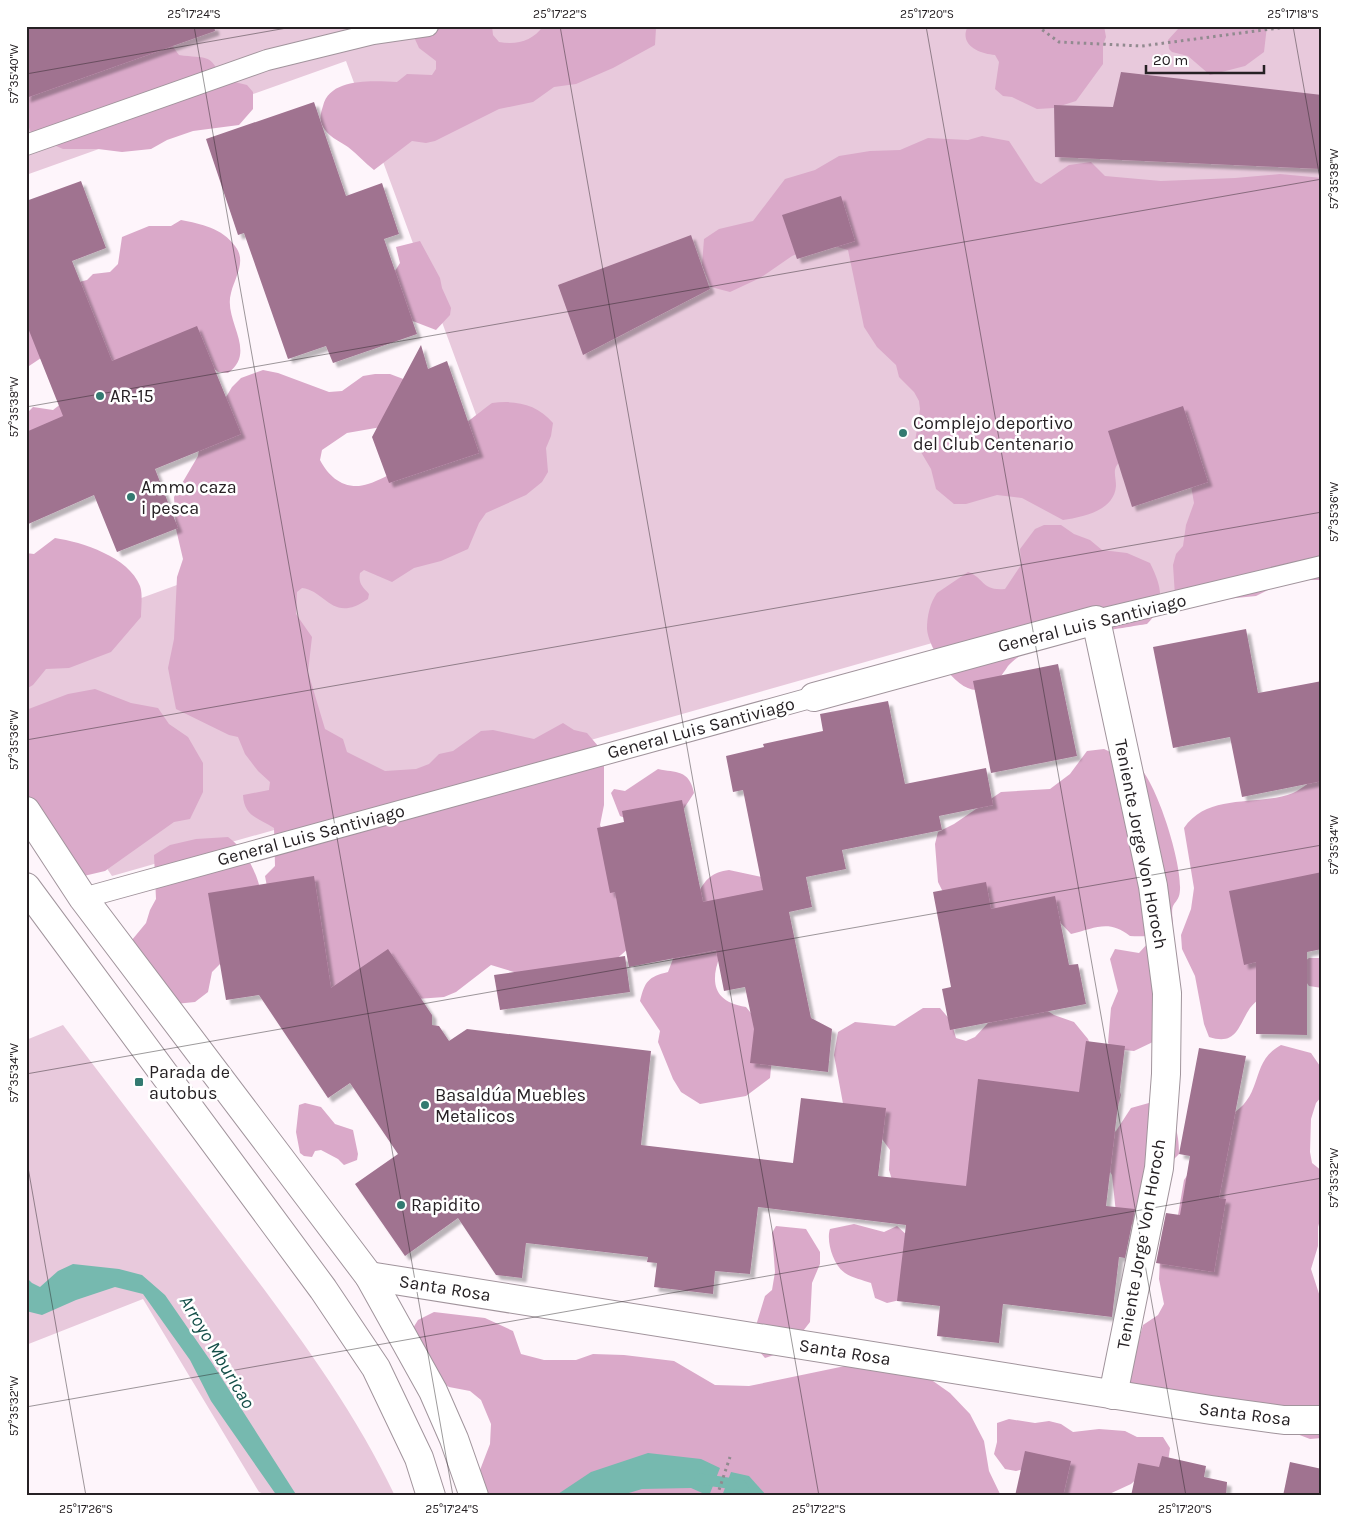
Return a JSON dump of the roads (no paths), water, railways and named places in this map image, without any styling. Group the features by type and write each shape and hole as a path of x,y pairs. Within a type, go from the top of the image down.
{"main road":[{"name":"General Luis Santiviago","path":"814,697 1096,620"},
{"name":"Teniente Jorge Von Horoch","path":"1096,620 1152,886 1167,993 1166,1074 1159,1168 1113,1395"},
{"path":"26,811 83,898 369,1276 433,1391 454,1439 474,1496"},
{"path":"26,887 323,1289 366,1352 397,1408 419,1458 431,1496"},
{"name":"Santa Rosa","path":"369,1276 1113,1395 1284,1420 1322,1420"}],"lane":[{"path":"26,145 267,60 373,34 428,26"},
{"name":"General Luis Santiviago","path":"1096,620 1322,566"},
{"name":"General Luis Santiviago","path":"83,898 814,697"}],"waterway":[{"name":"Arroyo Mburicao","path":"700,1479 741,1485 747,1496"}],"place":[{"name":"AR-15","path":"100,396"},
{"name":"Complejo deportivo del Club Centenario","path":"903,433"},
{"name":"Ammo caza i pesca","path":"131,497"},
{"name":"Parada de autobus","path":"139,1082"},
{"name":"Basaldúa Muebles Metalicos","path":"425,1105"},
{"name":"Rapidito","path":"401,1205"}]}
